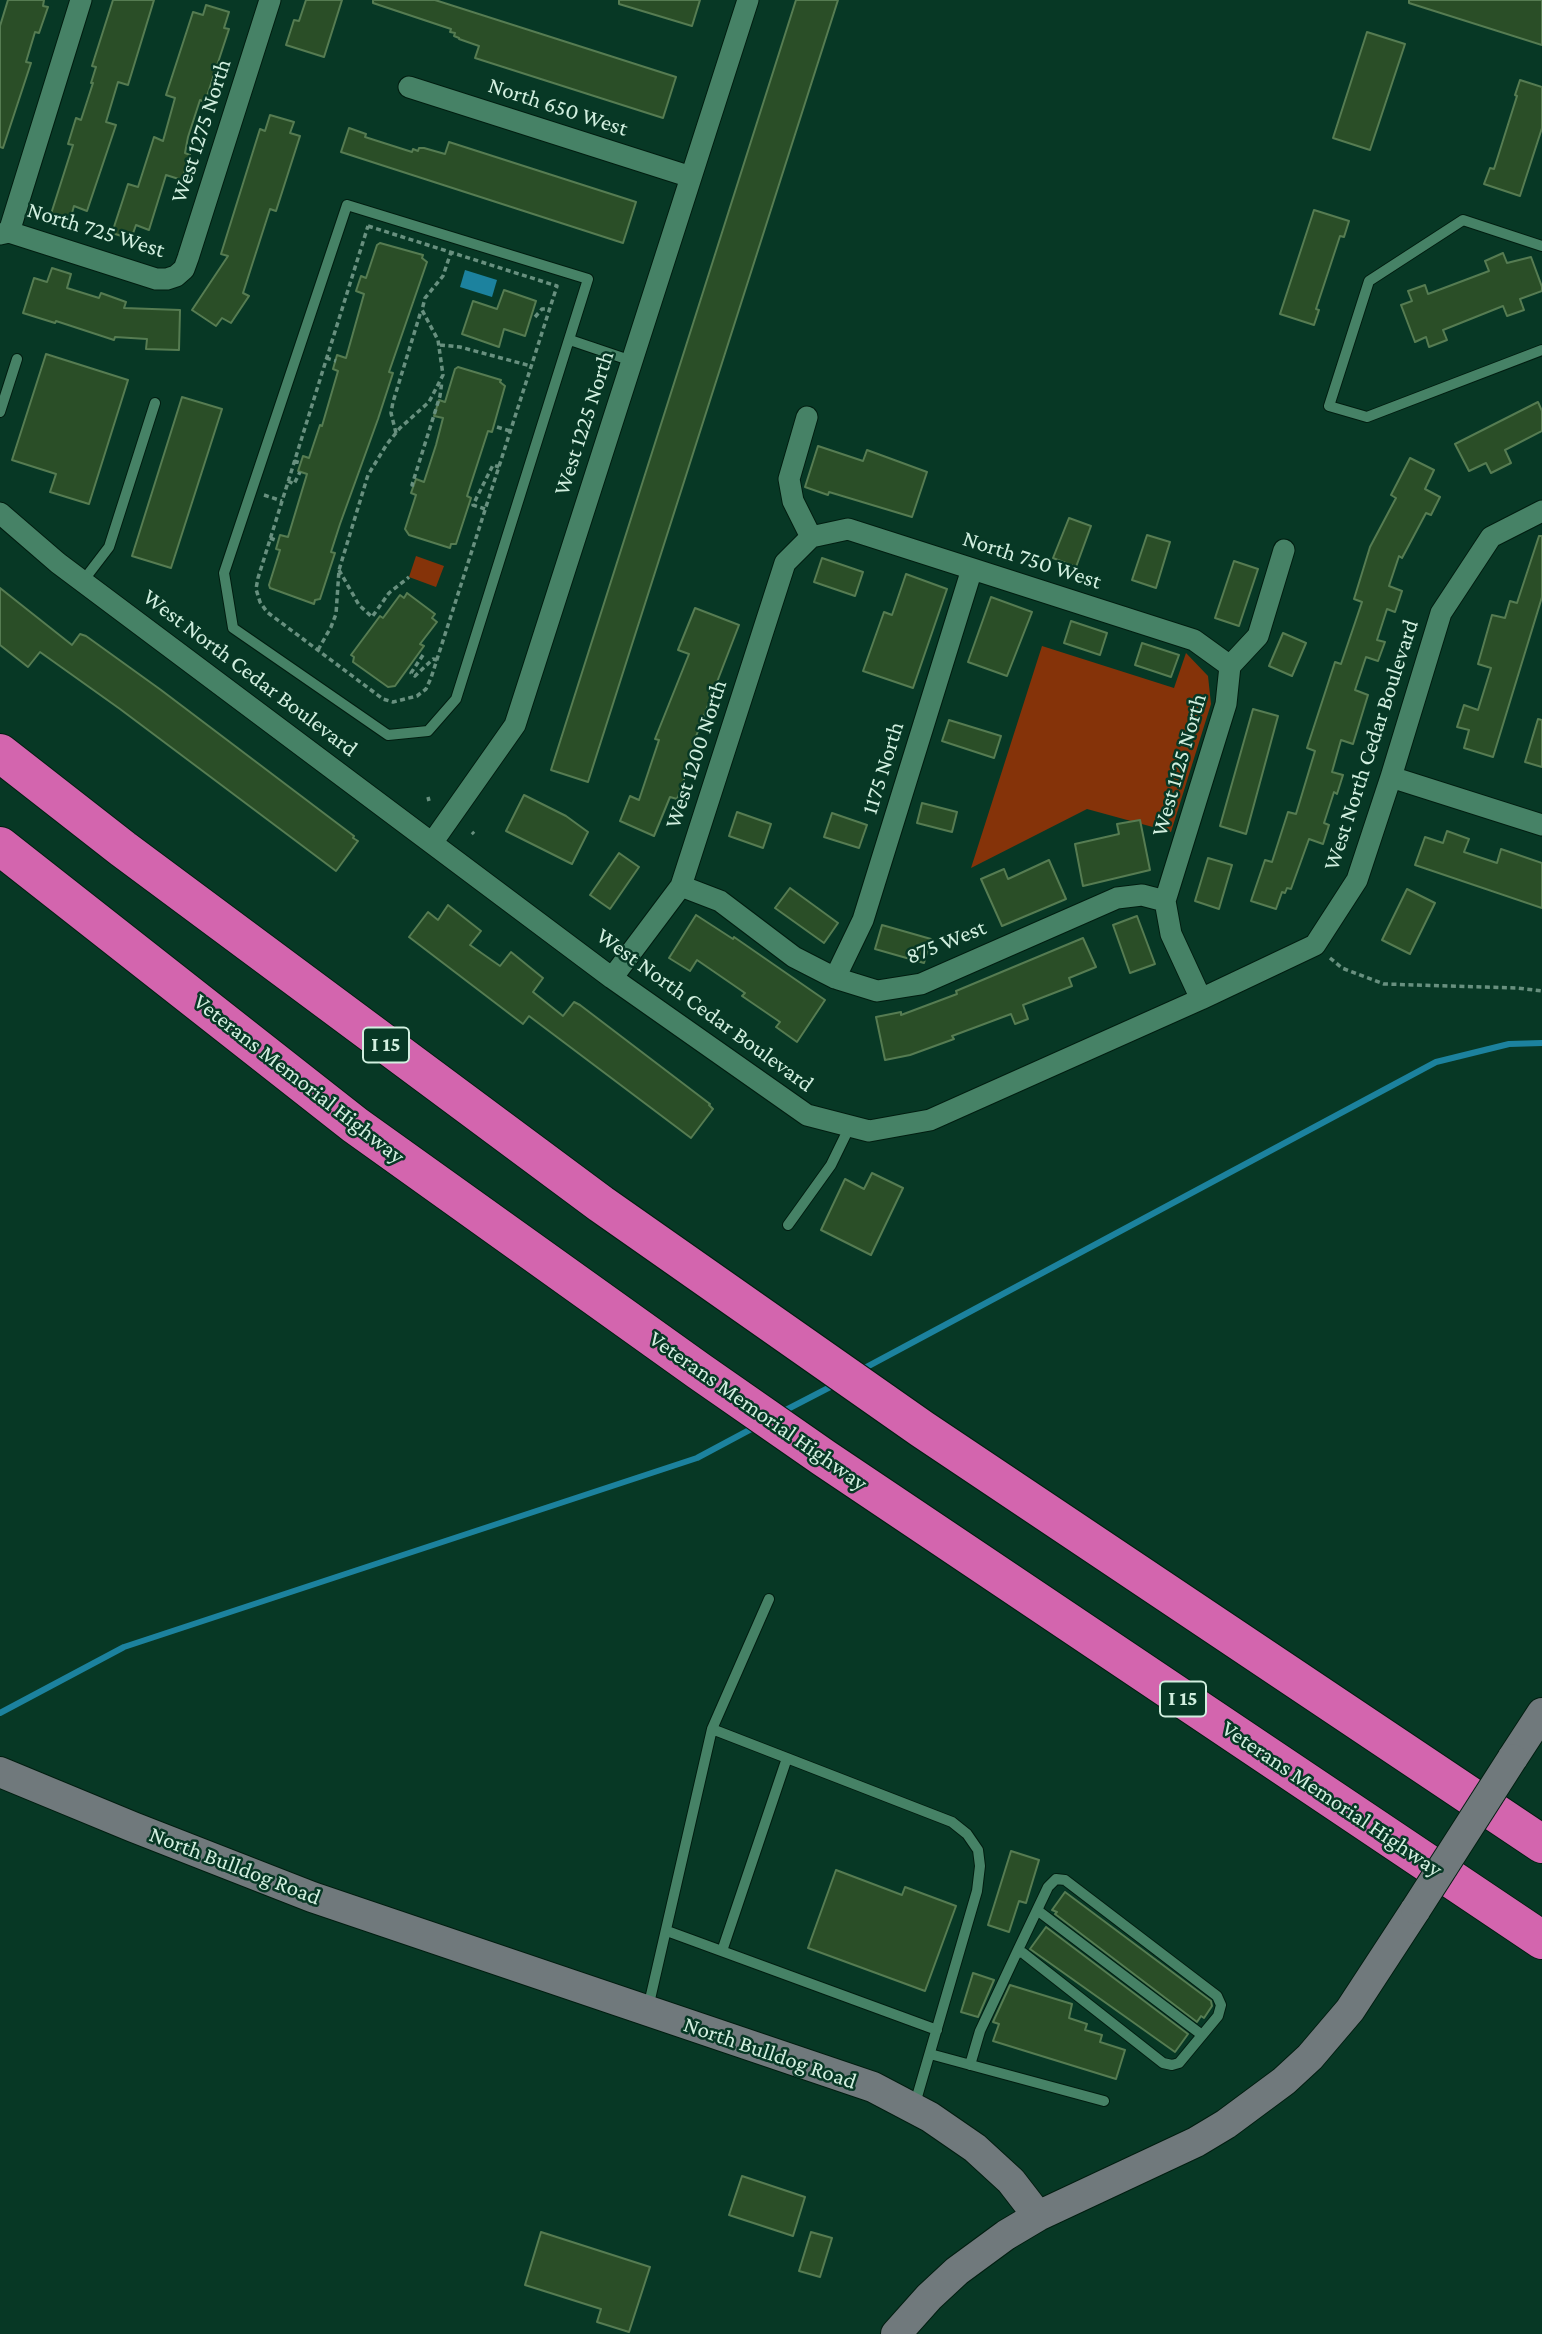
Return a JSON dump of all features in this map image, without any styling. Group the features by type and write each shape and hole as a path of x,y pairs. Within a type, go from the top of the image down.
{"highway":[{"name":"I 15","path":"0,753 123,849 590,1196 922,1429 1542,1844"},
{"name":"Veterans Memorial Highway","path":"0,846 355,1125 699,1371 824,1458 1542,1940"}],"street":[{"path":"4,233 81,0"},
{"name":"West 1275 North","path":"176,276 184,268 188,258 270,0"},
{"name":"West 1225 North","path":"432,843 515,725 748,0"},
{"name":"North 650 West","path":"409,87 691,177"},
{"name":"North 725 West","path":"4,233 156,279 176,276"},
{"path":"807,417 789,479 793,501 811,537"},
{"name":"West North Cedar Boulevard","path":"0,513 83,581 612,978 807,1115 869,1131 930,1121 1315,945 1357,880 1441,612 1490,537 1542,511"},
{"name":"North 750 West","path":"811,537 848,529 1194,639 1230,666"},
{"name":"West 1200 North","path":"612,978 681,886 785,563 811,537"},
{"path":"1230,666 1258,636 1284,550"},
{"name":"1175 North","path":"835,978 863,920 972,569"},
{"name":"West 1125 North","path":"1201,999 1171,934 1165,901 1226,704 1230,666"},
{"path":"1391,777 1542,825"},
{"name":"875 West","path":"681,886 720,901 794,957 835,978 877,991 921,984 1117,898 1142,895 1165,901"},
{"path":"896,2334 929,2297 998,2240 1038,2216 1196,2142 1246,2111 1284,2081 1317,2049 1350,2010 1542,1713"},
{"name":"North Bulldog Road","path":"0,1772 313,1897 873,2087 953,2132 995,2165 1038,2216"}],"lane":[{"path":"346,205 588,279 570,340 456,699 428,731 388,735 233,628 224,573 346,205"},
{"path":"1542,246 1463,220 1370,281 1329,406 1367,417 1542,350"},
{"path":"570,340 632,361"},
{"path":"0,412 17,359"},
{"path":"83,581 108,547 155,403"},
{"path":"788,1225 831,1165 850,1126"},
{"path":"647,2011 712,1729 769,1599"},
{"path":"712,1729 952,1822 967,1834 978,1850 978,1891 914,2108"},
{"path":"723,1951 787,1758"},
{"path":"970,2065 980,2031 1017,1952 1048,1887 1056,1879 1065,1880 1217,1996 1221,2005 1218,2016 1179,2063 1163,2063 1023,1953 1017,1952"},
{"path":"1037,1910 1202,2035"},
{"path":"667,1931 937,2030"},
{"path":"930,2054 1104,2101"}],"path":[{"path":"368,226 451,252 556,286 541,324 531,366 426,689 417,696 393,702 383,699 267,612 260,602 258,578 368,226"},
{"path":"396,433 391,413 397,381 421,305 443,276 451,252"},
{"path":"351,281 358,283"},
{"path":"414,485 437,408 443,375 440,345 421,305"},
{"path":"535,317 542,309 549,309"},
{"path":"440,345 460,347 531,366"},
{"path":"326,358 336,361"},
{"path":"318,650 336,614 340,561 363,483 396,433 429,402 443,375"},
{"path":"497,427 510,431"},
{"path":"294,461 301,463"},
{"path":"485,509 473,505 494,465 499,467"},
{"path":"288,481 294,484 300,472"},
{"path":"270,538 278,541"},
{"path":"339,570 359,605 373,617 389,593 409,578"},
{"path":"423,656 435,660 415,676 411,673 423,656"},
{"path":"1315,945 1342,968 1384,984 1542,991"}],"shaded area":[{"path":"416,556 444,566 436,587 409,577"},
{"path":"1042,646 1174,688 1186,653 1208,676 1211,704 1171,832 1087,809 971,868"}],"water":[{"path":"465,270 497,280 492,297 460,287"}],"building":[{"path":"8,0 44,0 43,6 48,7 39,33 35,32 26,62 31,63 3,148 0,147 0,26"},
{"path":"113,0 154,0 128,85 118,82 106,122 116,125 87,211 74,206 70,220 51,214 73,145 68,144 76,118 81,120 93,83 96,67 92,66"},
{"path":"306,0 342,0 324,57 286,45 294,20 299,21"},
{"path":"373,0 435,0 676,77 663,118 475,58 479,46 454,36 455,33 450,32 451,29 373,3"},
{"path":"619,0 700,0 692,26 619,4"},
{"path":"796,0 838,0 588,782 551,770"},
{"path":"1409,0 1542,0 1542,45 1409,3"},
{"path":"206,5 229,12 224,28 229,29 205,102 200,100 188,137 185,153 190,155 182,180 166,175 149,230 136,225 131,239 112,233 128,184 138,187 154,137 163,141 175,98 166,95 193,12 203,15"},
{"path":"1367,32 1405,44 1370,150 1333,138"},
{"path":"1520,80 1542,87 1542,128 1520,196 1484,184 1490,168 1494,169"},
{"path":"270,115 294,122 290,133 300,136 276,211 270,209 243,293 249,296 231,323 222,318 216,326 192,310 228,256 221,254 260,129 265,131"},
{"path":"349,128 366,134 365,137 412,152 413,149 418,151 419,148 424,148 445,154 449,142 636,202 623,243 341,152"},
{"path":"1314,210 1349,221 1344,237 1340,236 1316,309 1319,310 1314,325 1280,314"},
{"path":"380,243 423,255 422,258 427,262 389,372 393,373 378,419 331,552 335,553 320,599 315,600 314,604 270,588 269,585 280,550 276,549 280,535 288,537 307,474 298,471 303,456 309,458 320,425 322,426 338,371 333,369 337,355 346,358 364,294 356,291 361,276 366,278"},
{"path":"1503,253 1507,263 1531,257 1542,291 1520,299 1524,310 1507,316 1503,306 1443,330 1447,340 1429,347 1426,337 1415,342 1401,305 1412,301 1408,291 1425,285 1428,294 1489,271 1485,261"},
{"path":"52,268 71,274 67,288 99,298 101,293 126,302 124,308 180,310 179,350 146,349 147,339 115,337 114,340 23,313 34,278 47,282"},
{"path":"504,290 536,301 525,336 504,329 499,347 462,334 473,301 497,309"},
{"path":"46,354 128,380 89,504 50,492 56,474 12,460"},
{"path":"458,367 501,380 505,386 492,432 488,431 467,496 471,498 456,544 451,544 450,548 409,535 405,529 416,495 411,493 416,479 424,482 436,445 443,418 434,416 439,400 445,402 455,369"},
{"path":"182,397 222,409 171,568 132,556"},
{"path":"1538,402 1542,411 1542,431 1505,450 1511,463 1491,473 1486,463 1469,471 1455,444"},
{"path":"818,446 863,461 867,450 927,472 912,517 805,487"},
{"path":"1410,458 1434,470 1425,489 1440,497 1431,515 1426,513 1402,558 1399,556 1389,586 1402,591 1395,612 1387,609 1377,640 1385,642 1378,661 1366,657 1355,690 1368,695 1353,744 1341,740 1332,772 1343,775 1337,794 1334,792 1324,823 1329,825 1323,844 1309,839 1291,889 1287,888 1285,893 1282,892 1276,909 1251,901 1265,860 1272,862 1288,812 1296,814 1315,751 1307,748 1335,662 1341,664 1362,602 1354,599 1370,547 1396,498 1391,495"},
{"path":"1069,518 1091,526 1076,567 1053,558"},
{"path":"1147,535 1170,542 1156,588 1132,580"},
{"path":"1539,536 1542,536 1542,597 1493,757 1464,748 1469,730 1457,727 1464,705 1478,710 1491,668 1478,664 1492,615 1505,618 1510,601 1517,603"},
{"path":"822,558 863,572 855,596 814,582"},
{"path":"1234,561 1258,569 1239,626 1215,618"},
{"path":"906,574 947,589 913,688 863,671 884,612 892,615"},
{"path":"0,588 72,645 80,634 86,636 354,836 358,841 336,871 40,652 28,667 0,645"},
{"path":"407,593 435,614 432,618 437,622 420,644 424,646 395,686 388,687 353,662 354,657 351,655 380,616 383,618 400,595 404,598"},
{"path":"991,597 1032,612 1007,676 968,662"},
{"path":"695,608 739,625 695,739 698,740 677,799 670,797 654,836 620,821 630,796 639,800 659,740 655,739 689,654 678,650"},
{"path":"1071,621 1107,633 1100,655 1064,643"},
{"path":"1283,633 1306,643 1292,676 1269,666"},
{"path":"1142,643 1179,655 1171,677 1135,665"},
{"path":"1253,709 1278,716 1246,834 1220,826"},
{"path":"1538,719 1542,720 1542,767 1525,762"},
{"path":"949,720 1001,736 994,758 942,741"},
{"path":"524,795 566,816 588,832 572,864 506,831"},
{"path":"922,803 957,812 952,832 917,823"},
{"path":"737,812 771,824 763,848 729,836"},
{"path":"832,813 867,825 859,848 824,837"},
{"path":"1140,820 1150,870 1083,886 1075,844 1119,834 1117,824"},
{"path":"1447,831 1469,839 1464,852 1497,863 1501,849 1542,863 1542,908 1415,865 1425,837 1443,843"},
{"path":"619,853 639,867 610,909 590,895"},
{"path":"1208,858 1232,865 1219,909 1195,901"},
{"path":"1049,860 1066,899 1002,926 981,879 1004,869 1008,879"},
{"path":"790,888 838,923 824,943 775,908"},
{"path":"1407,889 1435,903 1410,954 1382,940"},
{"path":"448,905 481,931 470,945 500,966 511,952 543,978 533,992 563,1016 574,1002 580,1005 710,1104 713,1109 691,1138 529,1016 523,1024 409,937 428,912 438,920"},
{"path":"696,915 733,939 734,937 825,1000 797,1042 776,1027 780,1022 742,996 745,993 697,960 690,971 669,958"},
{"path":"1137,916 1155,964 1130,973 1113,925"},
{"path":"882,925 931,939 924,963 875,949"},
{"path":"1083,938 1096,967 1069,978 1072,986 1023,1005 1028,1019 1015,1024 1011,1014 952,1036 954,1039 910,1055 885,1060 876,1017 901,1012 901,1015 957,994 956,991"},
{"path":"872,1173 903,1188 871,1255 821,1230 845,1179 864,1189"},
{"path":"1011,1851 1039,1860 1026,1903 1019,1901 1009,1932 988,1925"},
{"path":"836,1870 902,1895 905,1887 956,1906 925,1991 808,1948"},
{"path":"1065,1892 1211,2001 1212,2006 1204,2018 1201,2016 1197,2022 1055,1914 1057,1912 1052,1910"},
{"path":"1046,1927 1188,2034 1175,2052 1030,1949"},
{"path":"973,1973 994,1980 978,2017 961,2012"},
{"path":"1010,1985 1072,2004 1069,2018 1087,2024 1085,2030 1102,2035 1100,2042 1125,2050 1116,2079 993,2041 999,2024 993,2022"},
{"path":"742,2176 805,2197 793,2236 729,2215"},
{"path":"541,2232 650,2267 629,2332 597,2322 601,2309 525,2285"},
{"path":"811,2232 832,2238 820,2277 799,2271"}],"waterway":[{"path":"861,1370 1436,1062 1509,1044 1542,1043"},
{"path":"780,1413 836,1384"},
{"path":"0,1713 124,1647 697,1458 755,1427"}]}
